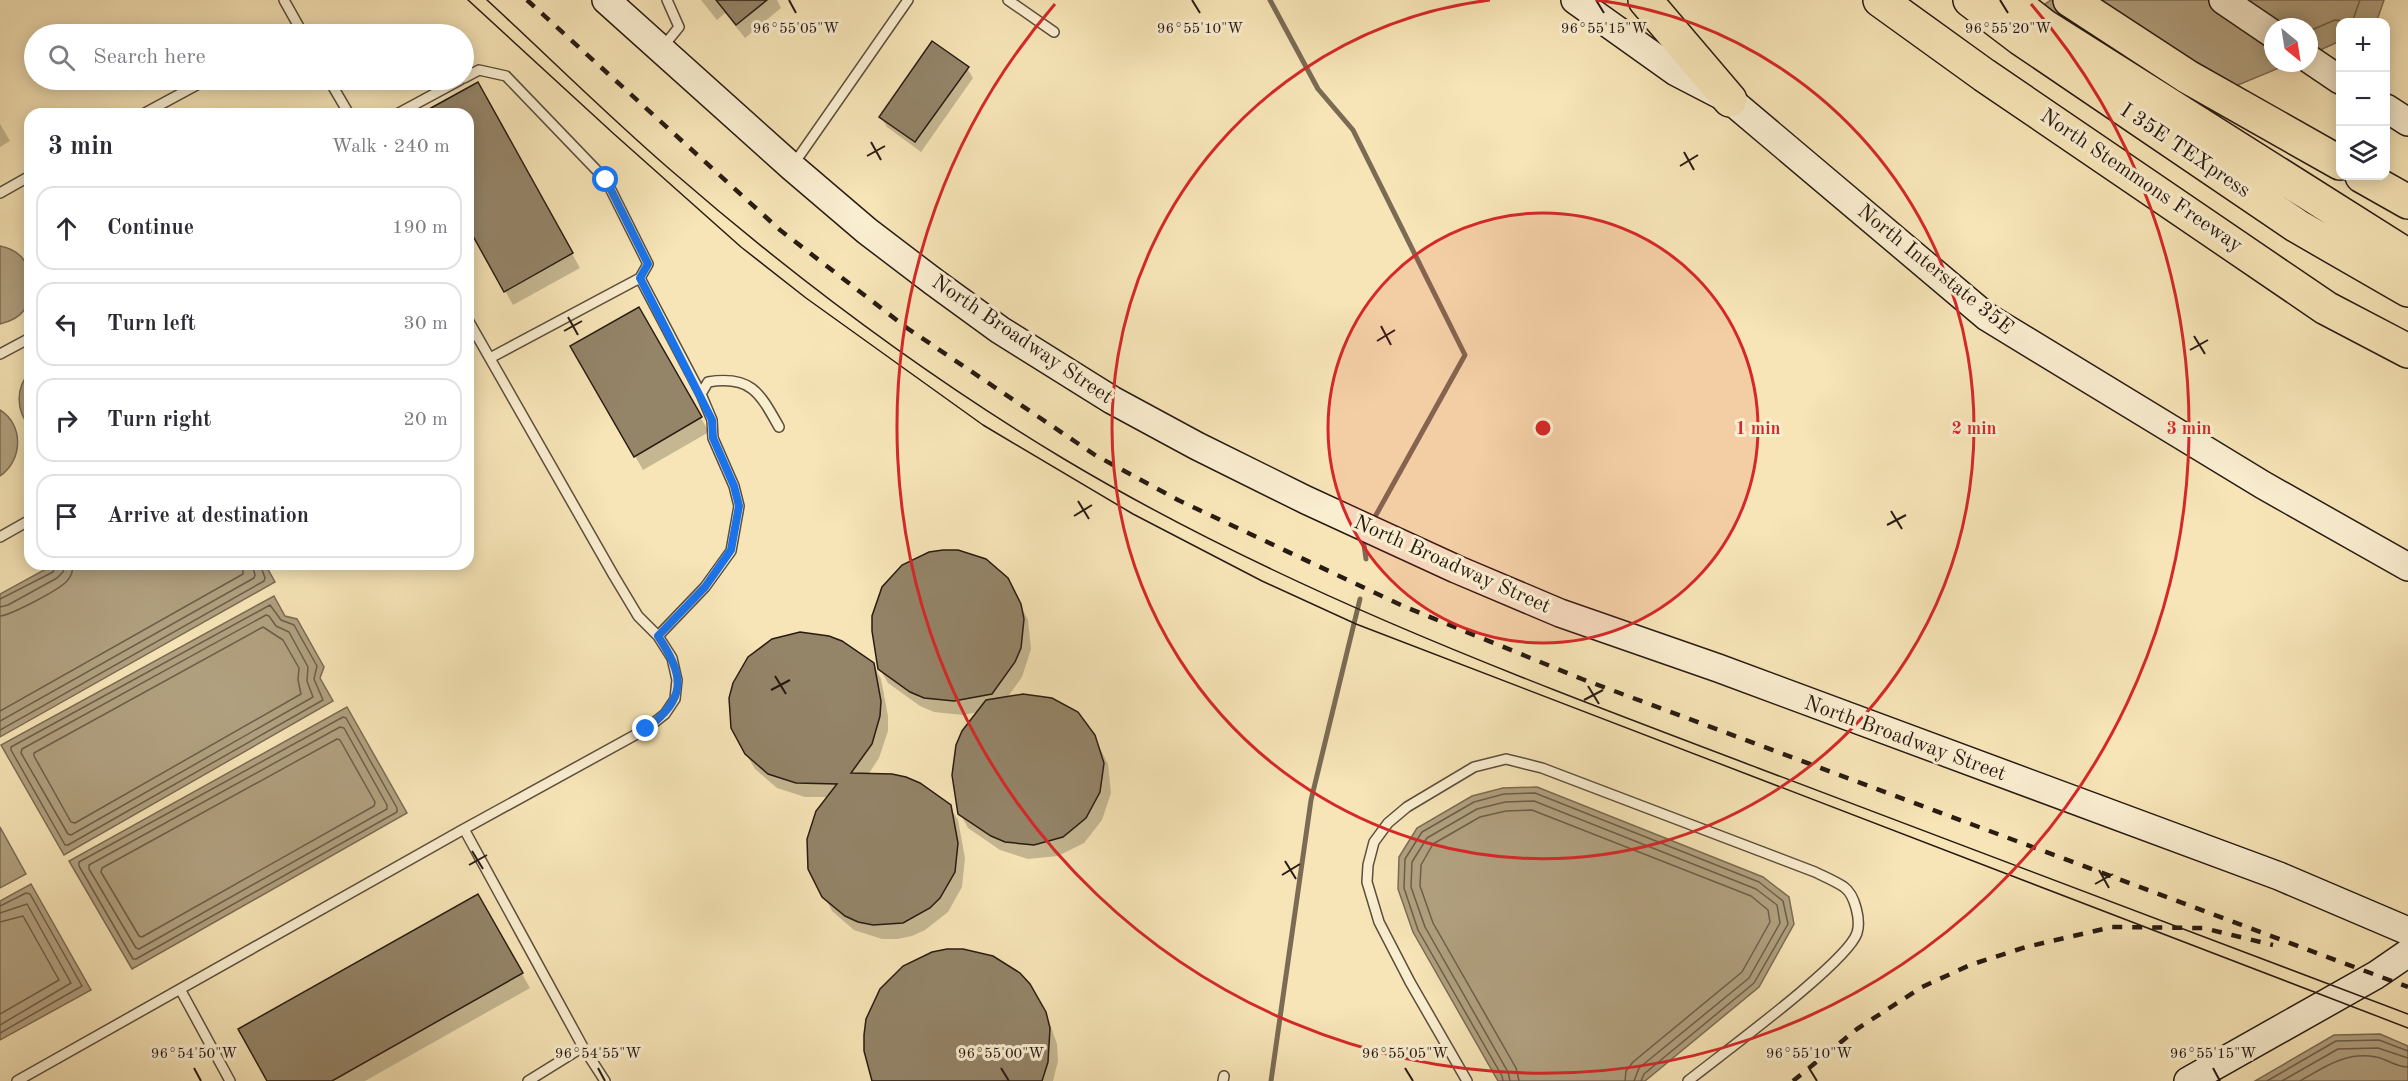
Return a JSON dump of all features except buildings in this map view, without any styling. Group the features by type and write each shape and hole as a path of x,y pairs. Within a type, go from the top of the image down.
{"highway":[{"path":"1644,0 1730,100"},
{"name":"North Stemmons Freeway","path":"1880,0 1984,75 2326,308 2408,351"},
{"name":"I 35E TEXpress","path":"1970,0 2019,38 2297,226 2408,290"},
{"path":"2011,0 2044,26 2408,256"},
{"path":"2070,0 2188,77 2336,161"},
{"path":"2369,180 2408,202"}],"street":[{"name":"North Broadway Street","path":"606,0 867,231 1000,330 1112,400 1306,500 1456,569 1560,613 1718,668 2279,876 2408,931"},
{"name":"North Interstate 35E","path":"1575,0 1676,72 1730,100 1987,317 2263,485 2408,567"},
{"path":"2223,0 2264,28"},
{"path":"2318,65 2336,77"},
{"path":"2390,111 2408,122"},
{"path":"2188,1081 2376,975 2408,953"}],"lane":[{"path":"284,0 298,24"},
{"path":"661,50 679,27 667,0"},
{"path":"792,167 908,0"},
{"path":"1008,0 1054,32"},
{"path":"474,73 479,70 506,76 606,180 648,264 640,278 490,358"},
{"path":"154,108 187,90"},
{"path":"335,90 345,108"},
{"path":"408,108 442,90"},
{"path":"0,192 24,179"},
{"path":"640,278 701,394 712,420 713,438 734,486 739,506 731,550 705,587 658,636"},
{"path":"17,1081 646,729 665,714 675,699 677,680 672,658 658,636 638,616 474,330"},
{"path":"0,354 24,341"},
{"path":"701,394 708,382 725,379 745,383 761,395 779,427"},
{"path":"0,537 24,523"},
{"path":"1467,1081 1410,982 1379,922 1367,882 1368,865 1374,842 1388,823 1407,807 1474,767 1506,759 1542,768 1815,872 1846,888 1858,911 1857,933 1841,956 1688,1081"},
{"path":"464,829 583,1047 604,1081"},
{"path":"180,989 230,1081"},
{"path":"528,1081 583,1047"}],"water":[{"path":"2051,0 2384,0 2378,18 2336,18 2336,43 2318,51 2318,18 2264,18 2264,72 2269,72 2221,92 2160,111 2042,6"},
{"path":"0,246 18,254 24,261 24,310 15,318 0,324"},
{"path":"24,380 24,419 19,400"},
{"path":"0,410 13,424 18,443 13,461 0,476"},
{"path":"44,570 268,570 275,582 0,737 0,594"},
{"path":"274,596 285,616 297,619 324,667 320,678 333,701 64,855 1,745"},
{"path":"347,707 407,813 132,969 69,861"},
{"path":"1537,787 1763,877 1789,897 1794,924 1759,987 1645,1081 1498,1081 1413,932 1398,889 1399,857 1417,828 1472,796 1503,788"},
{"path":"0,827 26,874 0,888"},
{"path":"31,884 91,990 0,1040 0,901"},
{"path":"2380,1034 2408,1046 2408,1081 2255,1081 2334,1035"}],"waterway":[{"path":"1270,0 1318,89 1353,130 1465,355 1376,515"},
{"path":"1363,538 1366,559"},
{"path":"1271,1081 1311,800 1360,599"}],"tram line":[{"path":"468,0 741,247 806,298 983,425 1133,514 1262,581 1356,624 2408,1028"},
{"path":"487,0 649,151 814,288 962,394 1064,459 1147,506 1317,591 1492,665 2164,923 2408,1014"}],"railway":[{"path":"527,0 780,230 907,328 1095,455 1178,500 1403,606 1582,679 2408,987"},
{"path":"1793,1081 1857,1029 1922,987 1970,965 2026,947 2112,927 2203,928 2273,945"}],"route":[{"path":"606,180 648,264 640,278 701,394 712,420 713,438 734,486 739,506 731,550 705,587 658,636 672,658 677,680 675,699 665,714 646,729"}]}
